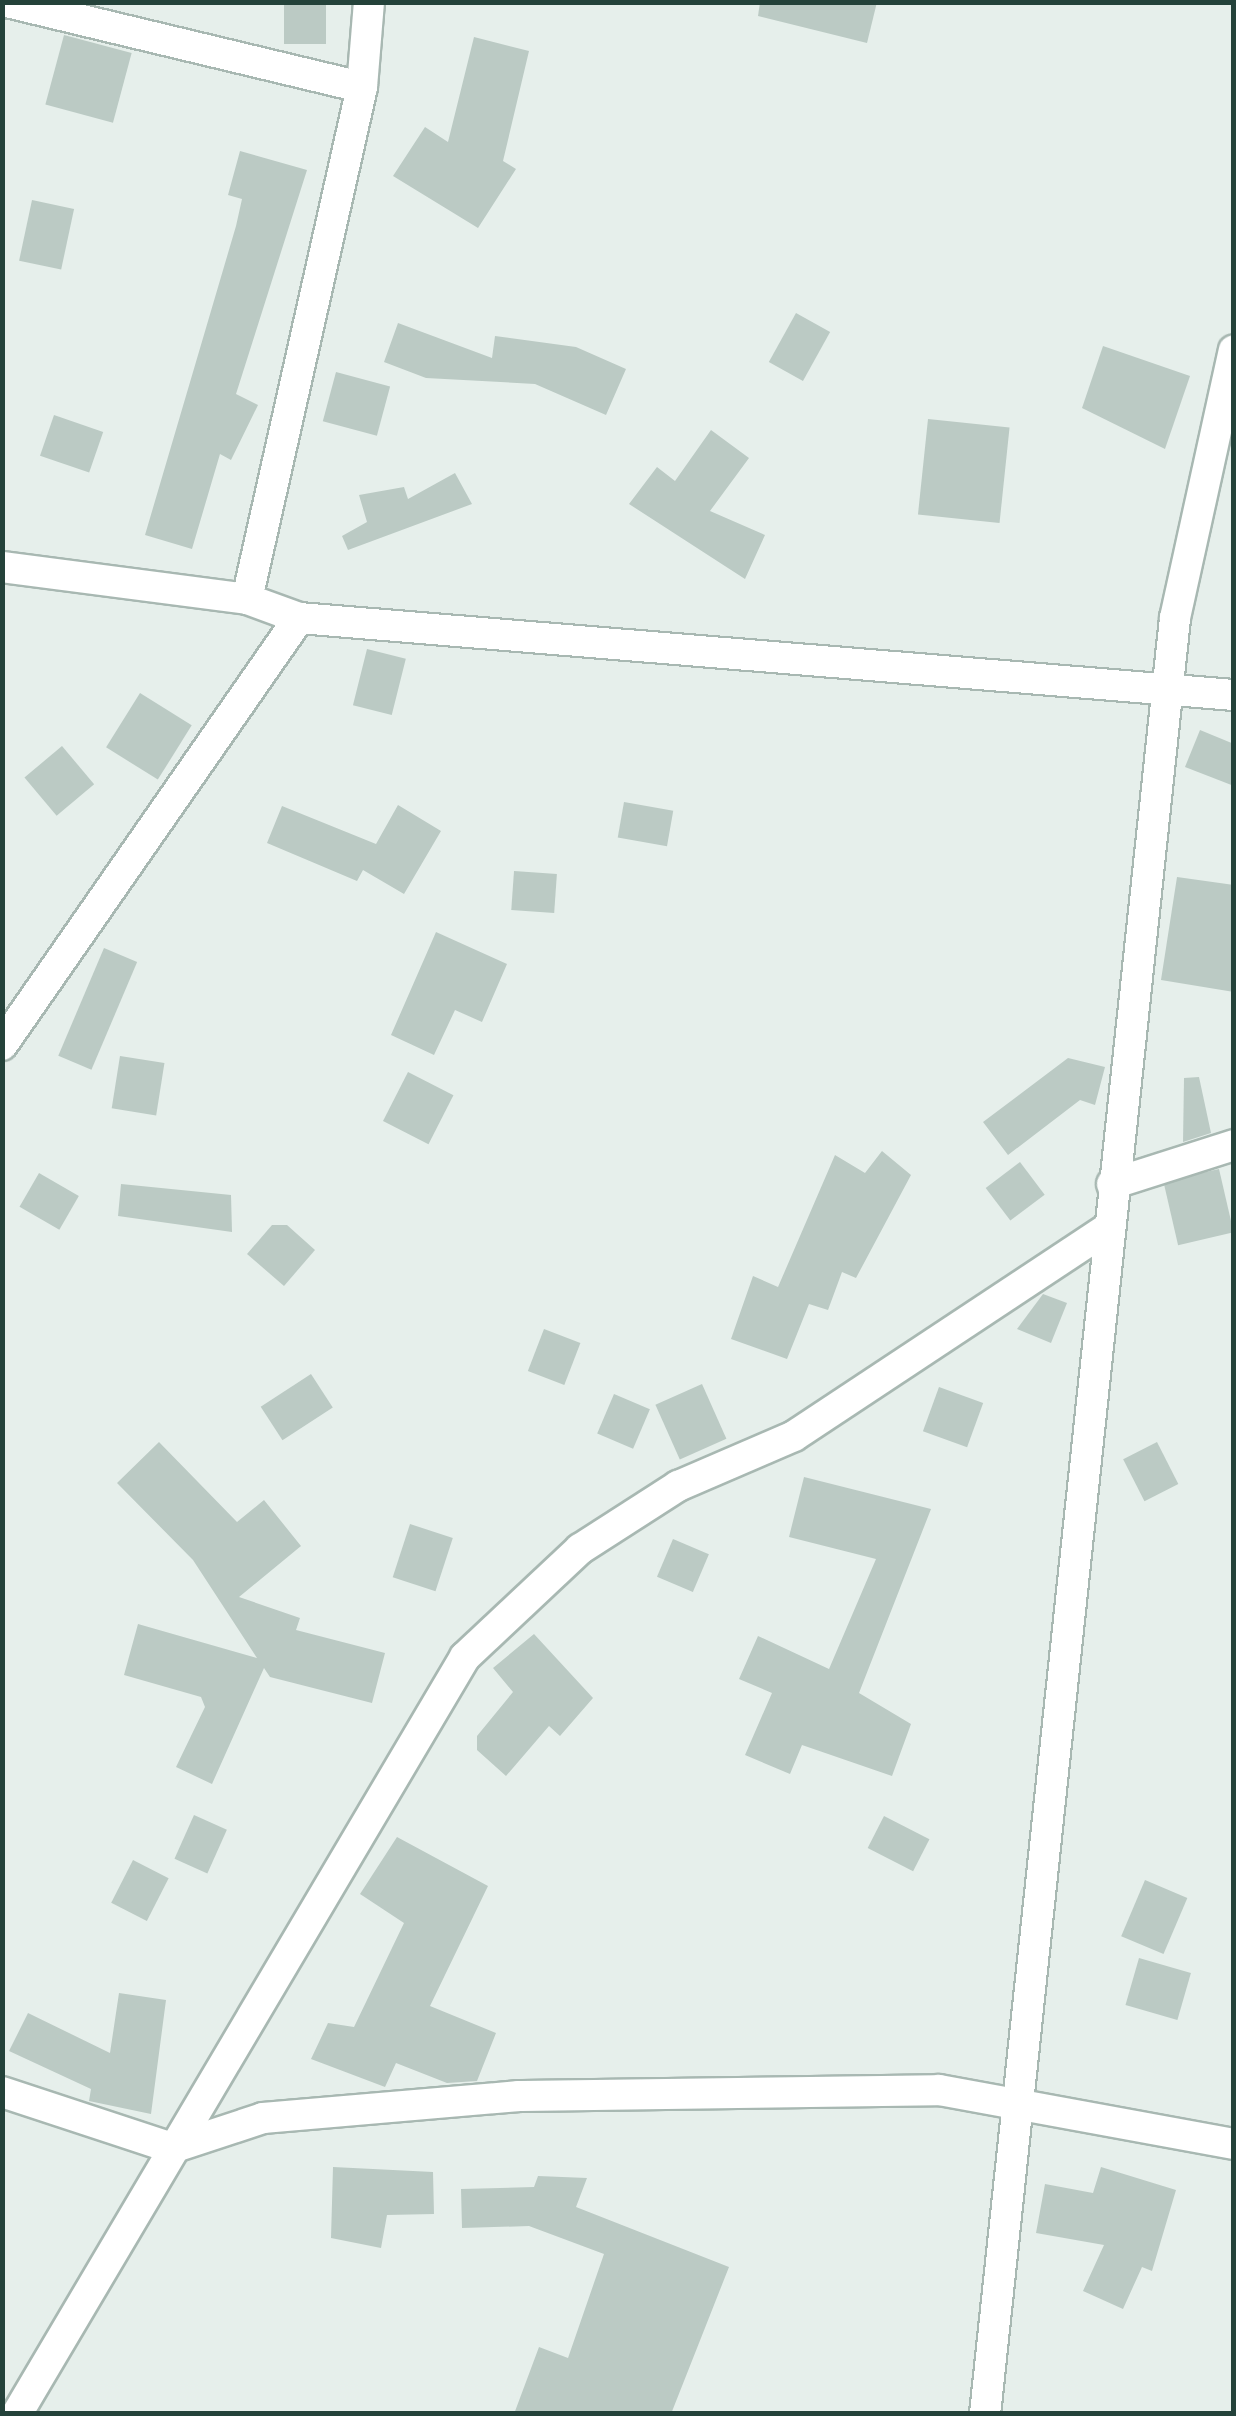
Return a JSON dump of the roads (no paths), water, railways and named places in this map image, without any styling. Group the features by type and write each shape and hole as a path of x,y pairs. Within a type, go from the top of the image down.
{"street":[{"path":"7,2 362,87"},
{"path":"247,598 362,87 370,2"},
{"path":"985,2414 1107,1229 1168,685 1234,350"},
{"path":"2,567 247,598 300,618 1168,685 1234,695"},
{"path":"2,1045 300,618"},
{"path":"1112,1184 1234,1144"},
{"path":"18,2414 465,1657 580,1549 678,1486 794,1436 1107,1229"},
{"path":"2,2092 172,2148 263,2118 519,2096 939,2090 1234,2144"}]}
